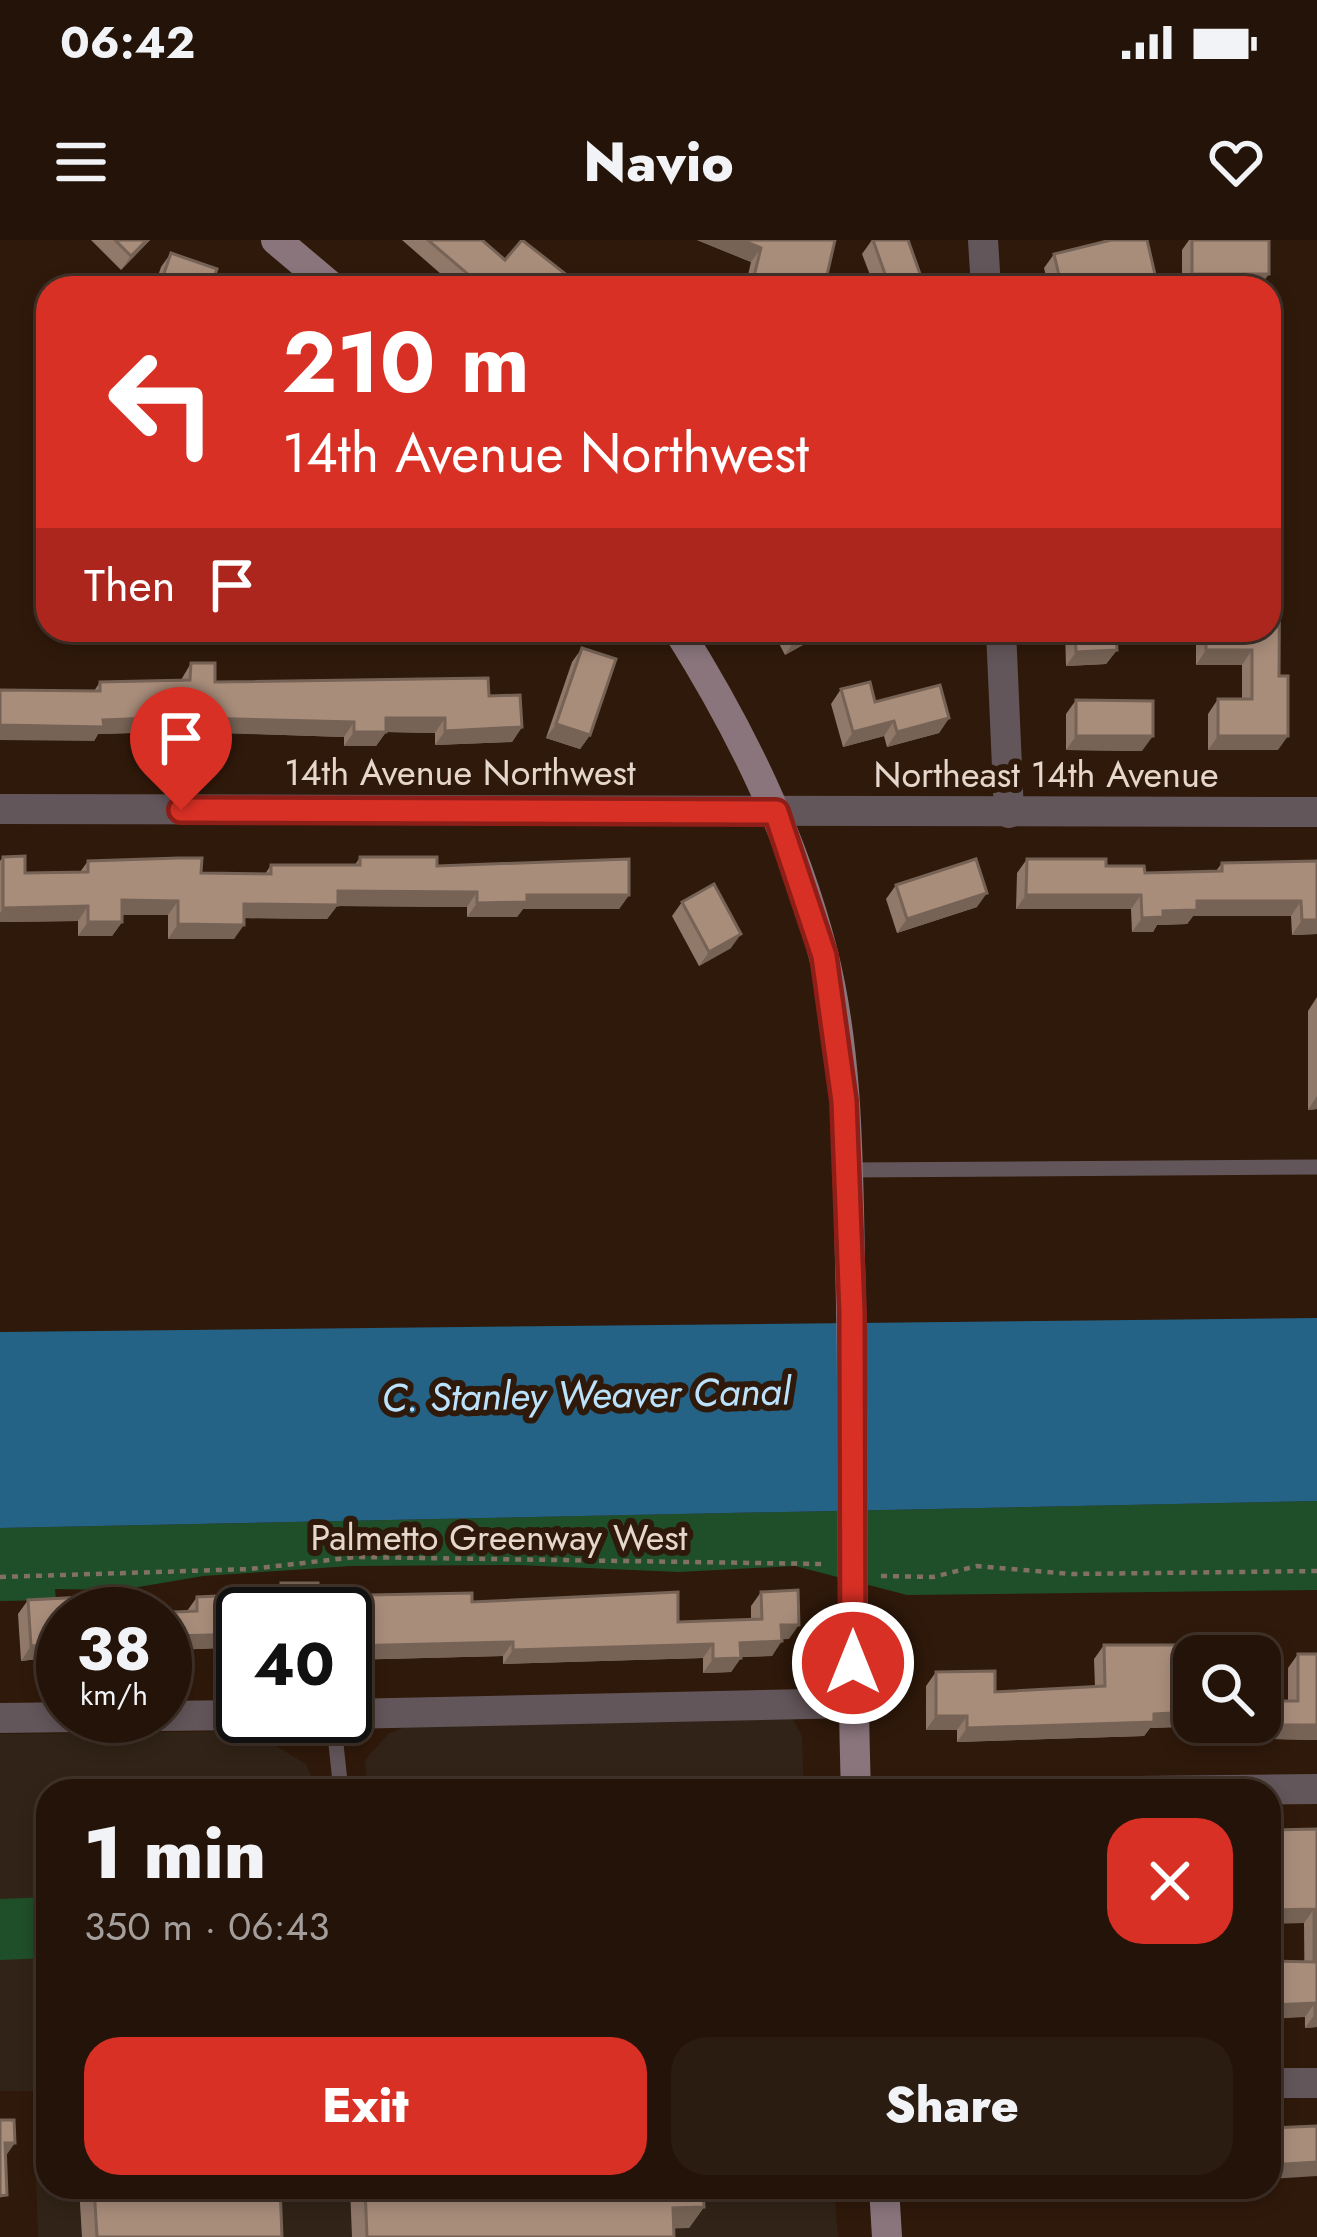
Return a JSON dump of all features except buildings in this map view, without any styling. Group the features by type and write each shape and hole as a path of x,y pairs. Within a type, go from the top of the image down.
{"street":[{"path":"276,240 315,276"},
{"path":"983,240 985,276"},
{"path":"685,642 717,693 776,812 824,956 844,1101 847,1170 856,1779"},
{"path":"1002,642 1009,813"},
{"name":"14th Avenue Northwest","path":"0,809 776,812"},
{"name":"Northeast 14th Avenue","path":"776,812 1317,812"},
{"path":"372,1713 853,1703"},
{"path":"0,1718 216,1715"},
{"path":"1281,1789 1317,1789"},
{"path":"1281,2083 1317,2083"},
{"path":"885,2199 887,2237"}],"lane":[{"path":"847,1170 1317,1168"},
{"path":"336,1743 339,1779"}],"path":[{"name":"Palmetto Greenway West","path":"0,1577 250,1569 356,1557 530,1557 621,1564 803,1561 899,1580 977,1566 1072,1574 1317,1571"}],"shaded area":[{"path":"793,1719 802,1736 804,1779 367,1779 365,1760 388,1734 407,1726"},
{"path":"216,1731 216,1743 271,1743 306,1764 313,1779 36,1779 36,2179 33,2091 0,2091 0,1734 36,1734 36,1743 192,1743 192,1732"},
{"path":"37,2199 835,2199 838,2237 38,2237"}],"green space":[{"path":"1317,1501 1317,1590 907,1595 795,1566 679,1572 518,1565 351,1566 203,1576 139,1587 36,1587 36,1600 0,1601 0,1528"},
{"path":"36,1898 36,1958 0,1960 0,1899"}],"water":[{"name":"C. Stanley Weaver Canal","path":"1317,1318 1317,1501 0,1528 0,1332"}],"route":[{"path":"181,810 776,812 824,956 844,1101 852,1313 853,1663"}]}
